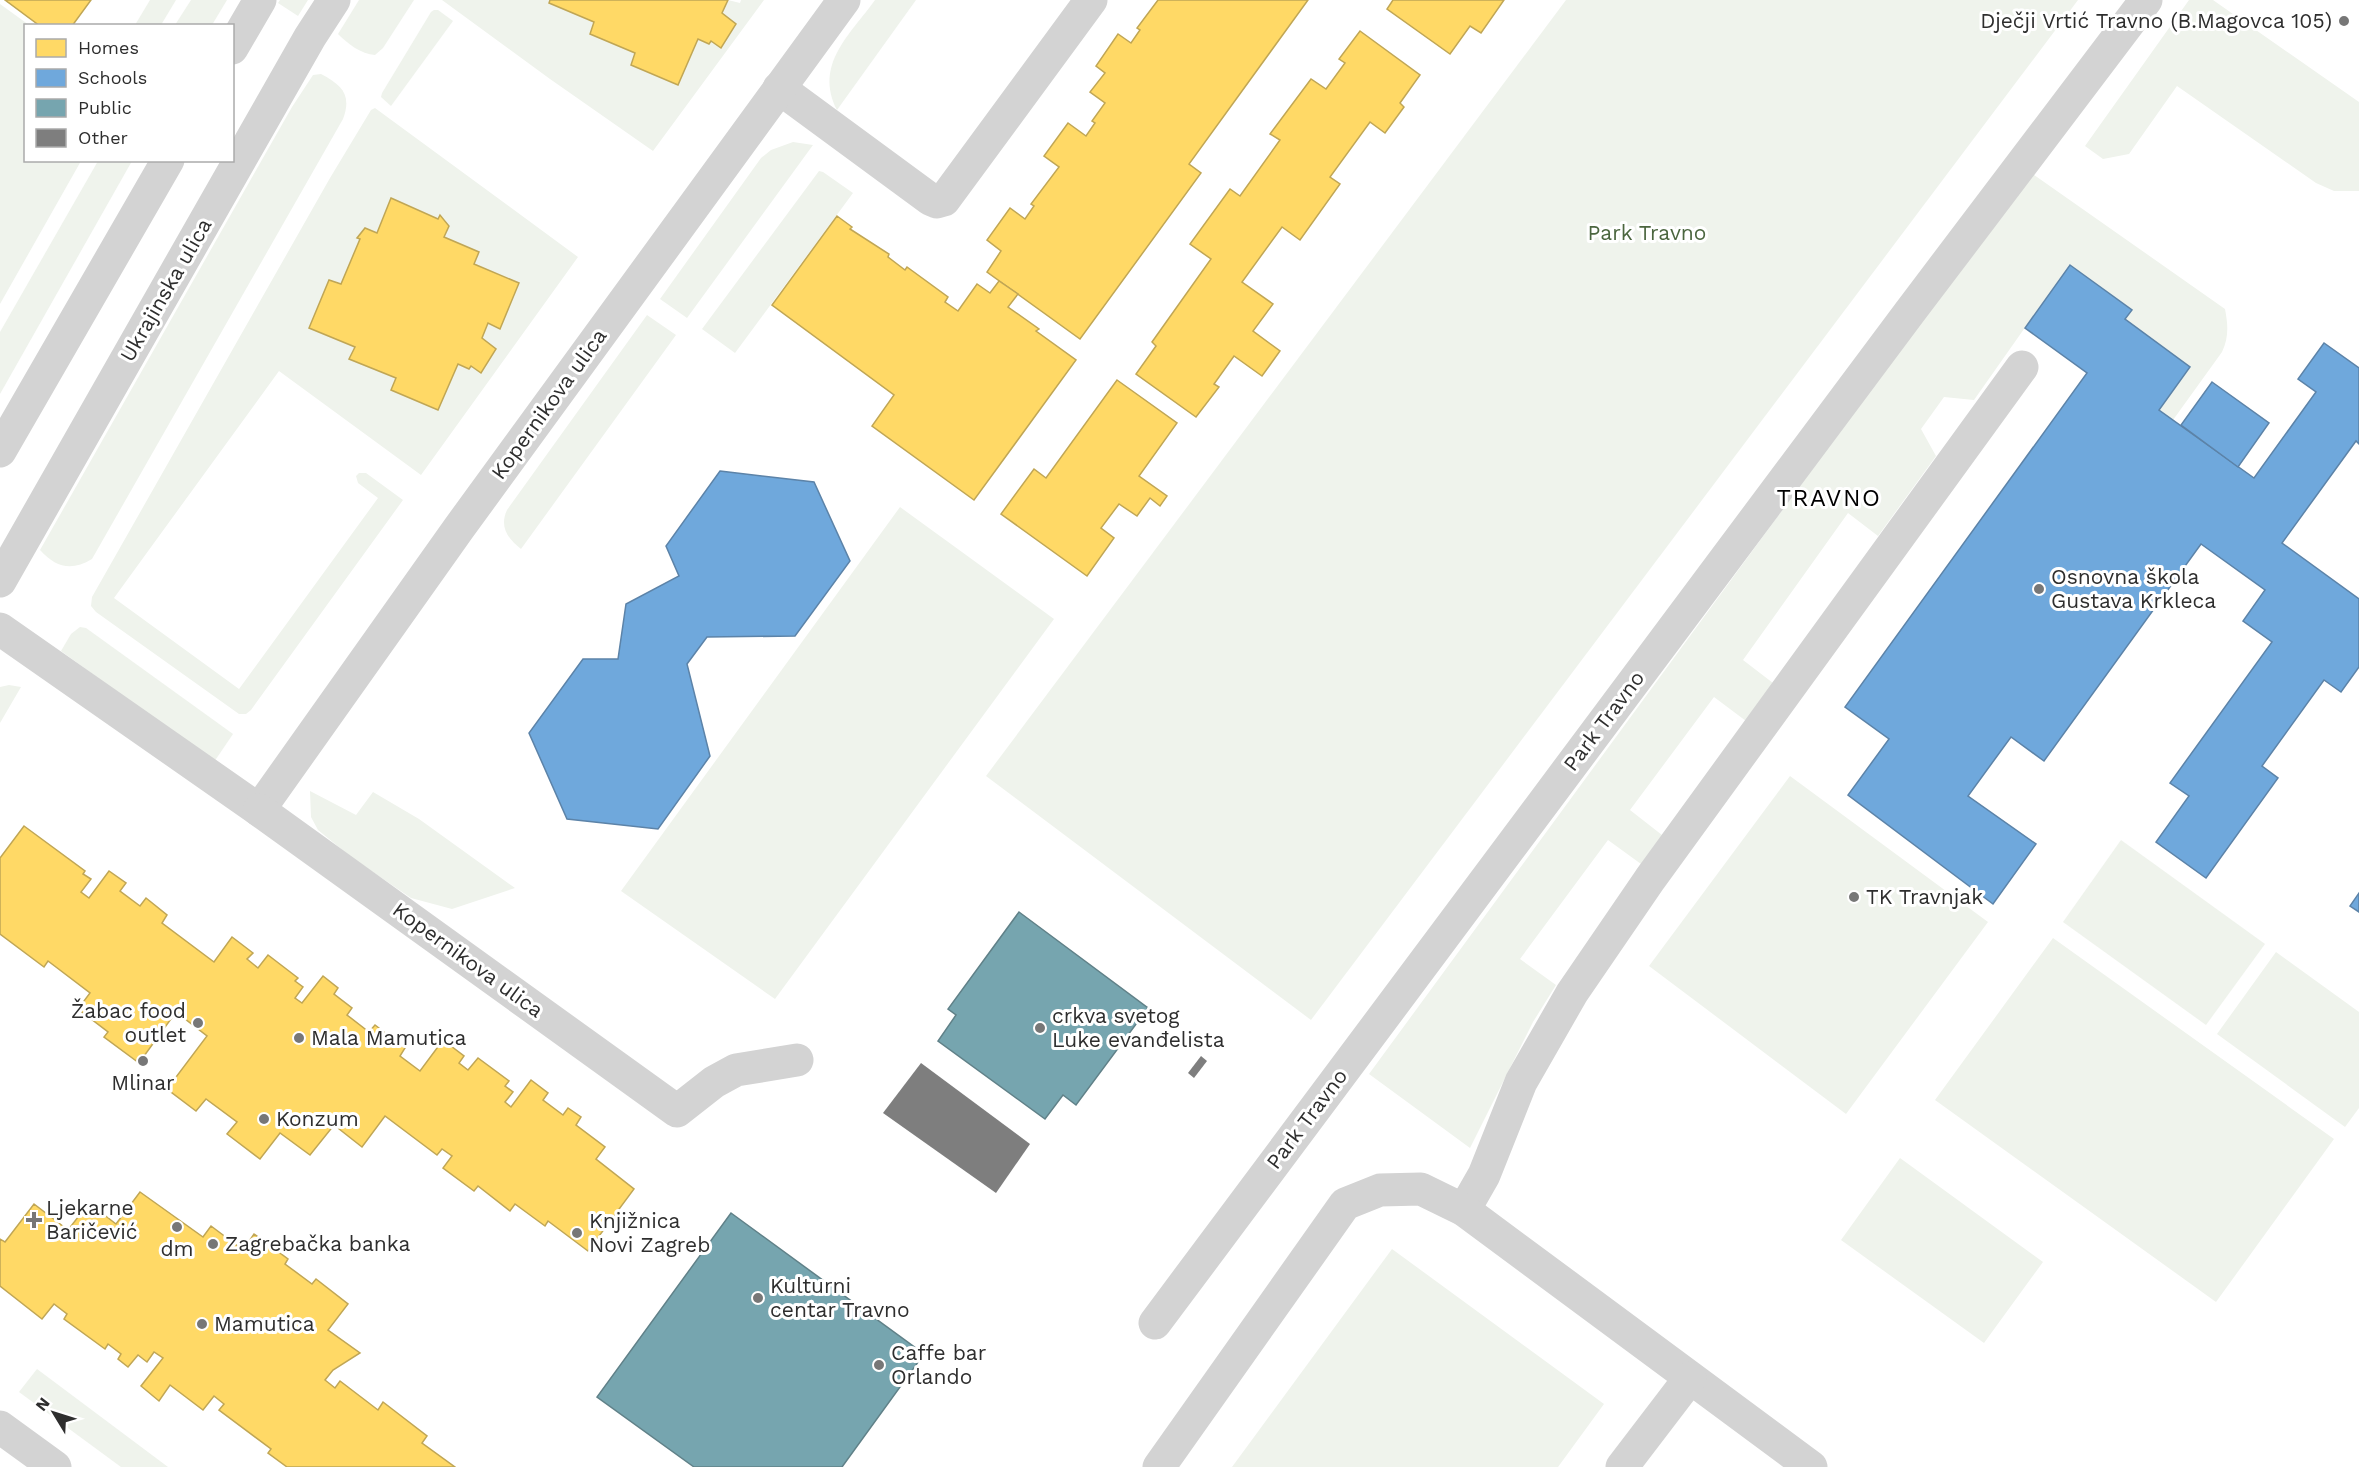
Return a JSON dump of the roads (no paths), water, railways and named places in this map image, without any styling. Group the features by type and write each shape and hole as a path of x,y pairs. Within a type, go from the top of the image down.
{"street":[{"path":"234,45 260,0"},
{"name":"Ukrajinska ulica","path":"0,581 310,37 334,0"},
{"name":"Kopernikova ulica","path":"259,810 459,528 844,0"},
{"path":"779,88 930,199 936,202 944,200 1091,0"},
{"name":"Park Travno","path":"1155,1323 1923,294 2146,0"},
{"path":"0,451 167,162"},
{"path":"1464,1210 1484,1175 1521,1082 1572,993 1650,879 2022,367"},
{"name":"Kopernikova ulica","path":"0,629 259,810 677,1111 714,1082 736,1070 797,1060"},
{"path":"1159,1467 1345,1204 1380,1190 1421,1189 1464,1210 1811,1467"},
{"path":"1622,1467 1690,1378"},
{"path":"0,1427 55,1467"}],"place":[{"name":"Dječji Vrtić Travno (B.Magovca 105)","path":"2344,21"},
{"name":"Osnovna škola Gustava Krkleca","path":"2039,589"},
{"name":"TK Travnjak","path":"1854,897"},
{"name":"Žabac food outlet","path":"198,1023"},
{"name":"crkva svetog Luke evanđelista","path":"1040,1028"},
{"name":"Mala Mamutica","path":"299,1038"},
{"name":"Mlinar","path":"143,1061"},
{"name":"Konzum","path":"264,1119"},
{"name":"Ljekarne Baričević","path":"34,1220"},
{"name":"dm","path":"177,1227"},
{"name":"Knjižnica Novi Zagreb","path":"577,1233"},
{"name":"Zagrebačka banka","path":"213,1244"},
{"name":"Kulturni centar Travno","path":"758,1298"},
{"name":"Mamutica","path":"202,1324"},
{"name":"Caffe bar Orlando","path":"879,1365"}],"district":[{"name":"TRAVNO","path":"1829,498"}]}
